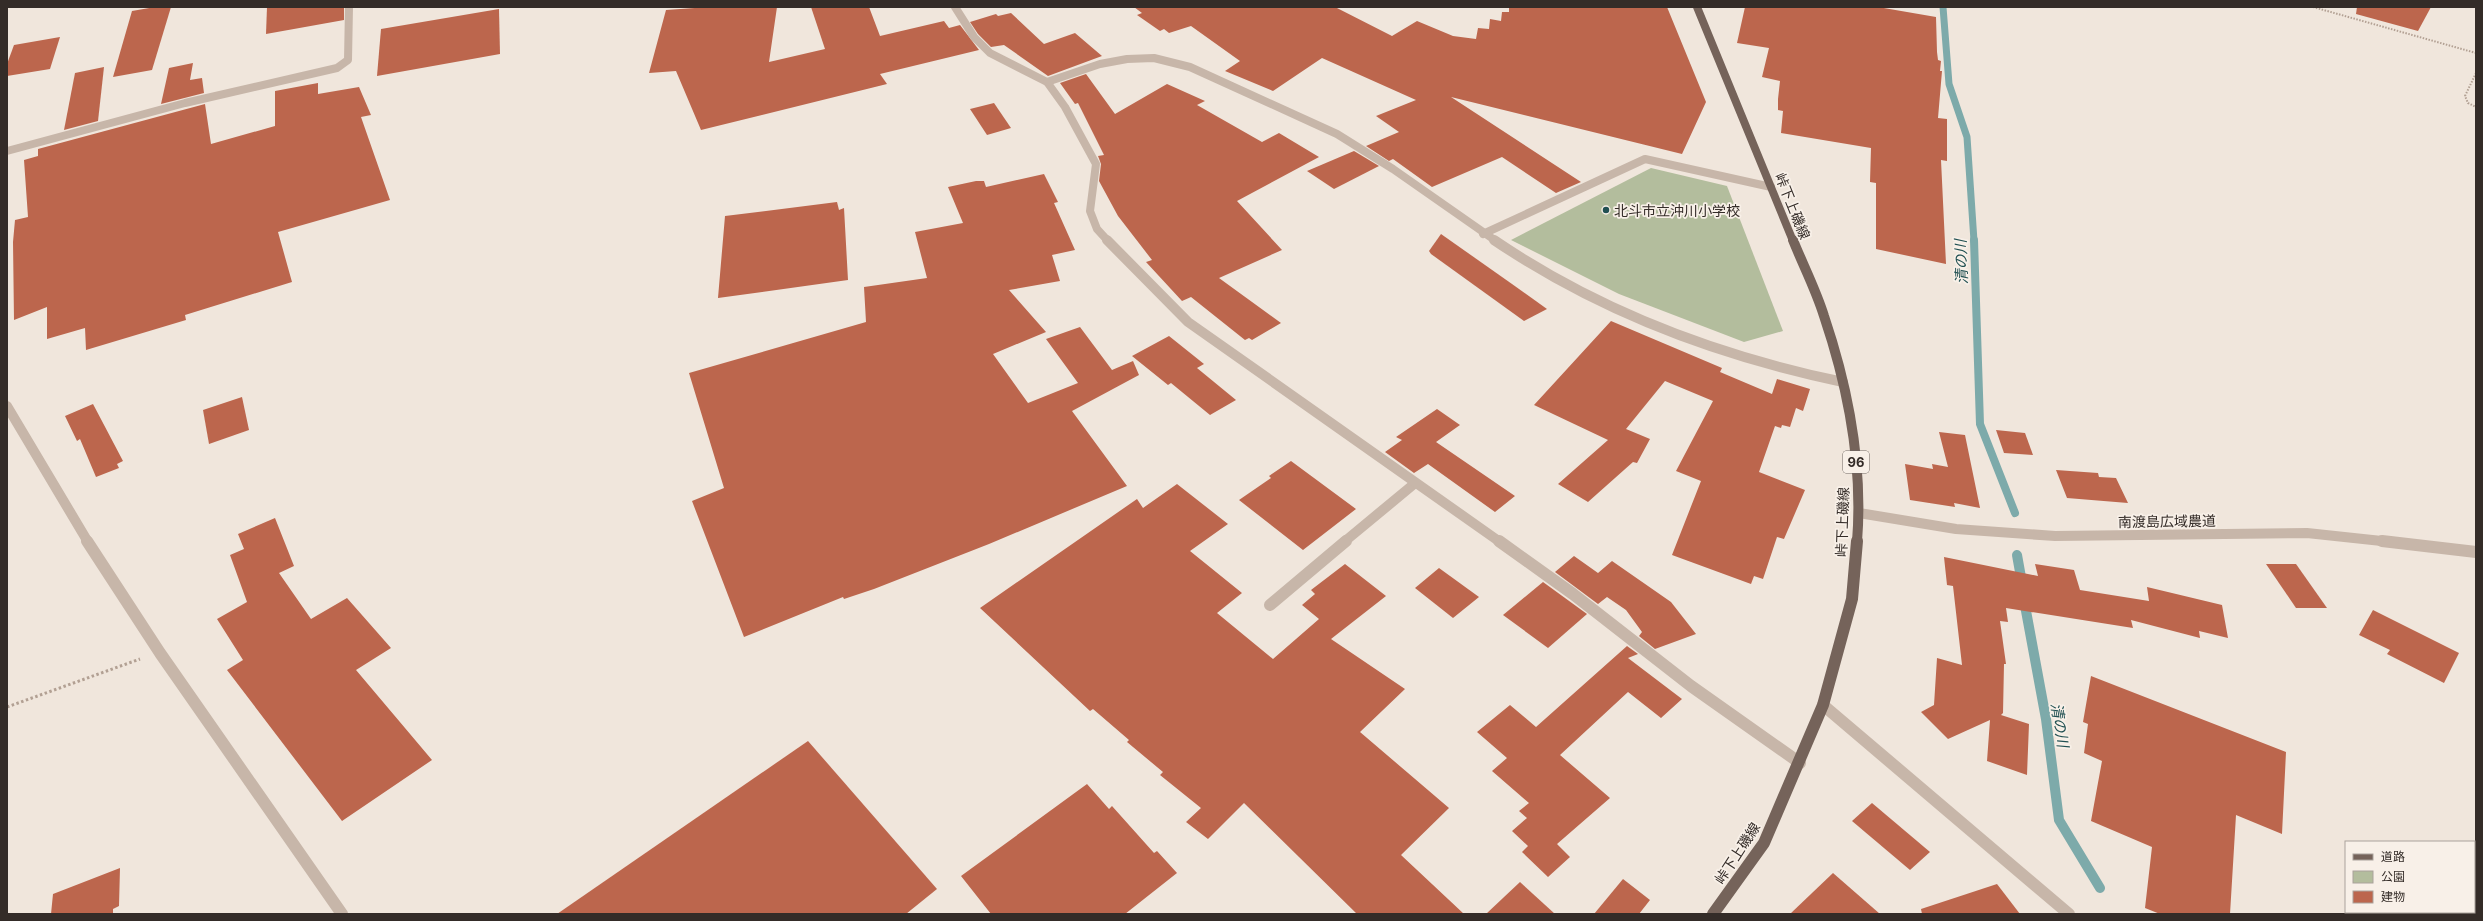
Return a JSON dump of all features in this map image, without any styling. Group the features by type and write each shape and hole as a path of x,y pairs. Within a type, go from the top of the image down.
{"main road":[{"name":"峠下上磯線","path":"1697,7 1824,315 1843,382 1857,468 1859,513 1852,599 1823,705 1800,763 1764,842 1713,914"}],"street":[{"path":"7,151 185,103 337,68 348,60 349,7"},
{"path":"955,7 974,37 990,53 1047,82 1065,107 1096,164 1090,211 1097,229 1188,322 1414,484 1573,594 1691,686 1800,763"},
{"path":"1047,82 1113,61 1134,58 1155,58 1183,66 1226,82 1336,133 1403,176 1483,234 1576,290 1672,332 1798,373 1843,382"},
{"path":"1483,234 1645,159 1770,187"},
{"path":"7,406 62,501 159,652 296,842 342,914"},
{"path":"1270,605 1414,484"},
{"name":"南渡島広域農道","path":"1859,513 1956,529 2055,536 2307,533 2476,552"},
{"path":"1823,705 2069,914"}],"path":[{"path":"2313,7 2476,53"},
{"path":"2476,73 2465,96 2468,103 2476,107"},
{"path":"7,707 159,652"}],"green space":[{"path":"1651,168 1727,186 1783,331 1744,342 1619,294 1511,240"}],"building":[{"path":"155,7 171,7 152,70 113,77 132,11"},
{"path":"267,7 344,7 344,20 266,34"},
{"path":"709,7 777,7 769,62 825,49 811,7 869,7 880,36 944,21 949,28 960,25 979,50 880,74 887,84 701,130 676,71 649,73 666,10"},
{"path":"1134,7 1335,7 1392,36 1417,21 1453,36 1476,39 1478,28 1489,29 1490,19 1501,21 1502,12 1509,12 1509,7 1667,7 1706,102 1682,154 1451,97 1581,182 1556,193 1502,157 1432,187 1393,159 1389,161 1366,146 1399,132 1376,116 1416,100 1322,58 1273,91 1225,71 1240,61 1191,26 1169,33 1164,29 1160,31 1137,15 1142,13"},
{"path":"1745,7 1878,7 1936,17 1937,52 1938,60 1941,61 1940,71 1942,71 1938,118 1947,119 1947,161 1941,160 1946,264 1876,249 1876,183 1870,182 1871,148 1781,133 1783,111 1778,110 1780,81 1762,77 1769,48 1737,43"},
{"path":"2357,7 2431,7 2418,31 2356,14"},
{"path":"499,9 500,54 377,76 381,29"},
{"path":"1011,13 1044,44 1075,33 1102,56 1048,76 1004,45 991,47 978,34 970,22 996,14 998,16"},
{"path":"60,37 50,69 7,76 7,64 14,45"},
{"path":"193,63 190,80 202,78 204,93 161,104 169,68"},
{"path":"104,67 98,121 64,130 75,73"},
{"path":"1086,74 1115,114 1167,84 1205,101 1197,105 1262,142 1279,133 1319,157 1237,201 1282,250 1219,278 1281,323 1252,340 1249,338 1245,340 1191,297 1182,301 1146,262 1152,260 1118,216 1099,181 1101,164 1098,156 1104,155 1078,103 1075,104 1060,83"},
{"path":"318,83 318,94 359,87 371,115 361,117 390,200 278,232 292,282 185,315 186,320 86,350 85,328 47,339 47,307 14,320 13,242 15,220 28,217 24,160 38,156 38,149 205,104 211,144 275,126 275,91"},
{"path":"994,103 1011,128 987,135 970,109"},
{"path":"1354,151 1379,166 1334,189 1307,171"},
{"path":"1044,174 1058,202 1054,203 1075,250 1052,255 1060,281 1009,290 1046,332 993,354 1028,403 1078,383 1046,339 1080,327 1112,370 1133,361 1139,375 1072,411 1127,486 989,544 874,589 844,599 843,597 744,637 692,501 724,488 689,373 866,322 864,287 927,278 915,232 963,223 948,187 976,181 984,181 986,187"},
{"path":"837,202 839,210 844,208 848,280 718,298 725,216"},
{"path":"1441,234 1547,309 1524,321 1431,254 1429,251"},
{"path":"1611,321 1722,368 1720,372 1772,394 1777,379 1810,389 1803,411 1796,408 1790,427 1782,425 1781,428 1775,426 1759,472 1805,490 1784,539 1777,537 1763,579 1754,576 1751,584 1672,555 1701,481 1676,471 1713,401 1665,381 1626,429 1650,439 1637,463 1633,462 1588,502 1558,484 1608,440 1534,405"},
{"path":"1169,336 1204,364 1197,368 1236,400 1210,415 1171,383 1168,385 1132,356"},
{"path":"242,397 249,430 209,444 203,410"},
{"path":"93,404 123,461 117,464 119,468 96,477 80,439 77,441 65,416"},
{"path":"1437,409 1460,425 1436,442 1515,496 1495,512 1428,464 1414,473 1385,452 1402,440 1396,437"},
{"path":"1996,430 2025,433 2033,455 2004,453"},
{"path":"1939,432 1965,435 1980,508 1954,503 1955,507 1910,500 1905,464 1933,469 1932,464 1948,467"},
{"path":"1291,461 1356,509 1303,550 1239,500 1271,478 1269,476"},
{"path":"2056,470 2098,473 2099,477 2116,478 2128,503 2067,498"},
{"path":"1177,484 1228,524 1190,551 1242,593 1217,613 1273,659 1319,619 1302,605 1315,594 1311,590 1345,564 1386,596 1331,639 1405,689 1360,732 1449,808 1401,855 1464,914 1357,914 1244,803 1208,839 1186,822 1201,808 1160,775 1163,772 1127,742 1129,740 1093,709 1090,711 980,608 1137,499 1143,508"},
{"path":"275,518 294,566 279,573 311,619 347,598 391,648 356,670 432,760 342,821 227,670 243,660 217,619 247,602 230,555 244,549 238,534"},
{"path":"1574,556 1598,573 1612,561 1671,602 1696,634 1655,649 1639,636 1642,632 1626,610 1607,597 1598,604 1555,572"},
{"path":"1944,557 2038,576 2035,564 2074,570 2080,590 2149,601 2147,587 2222,605 2228,638 2199,631 2200,638 2131,620 2133,628 2006,608 2008,622 2000,621 2006,664 2004,664 2003,713 2001,715 2029,724 2027,775 1987,761 1990,720 1948,739 1921,712 1934,705 1937,658 1962,665 1953,586 1947,585"},
{"path":"2266,564 2296,564 2327,608 2296,608"},
{"path":"1439,568 1479,597 1453,618 1415,588"},
{"path":"1543,582 1587,614 1548,648 1503,615"},
{"path":"2373,610 2459,653 2444,683 2387,654 2390,650 2359,635"},
{"path":"1627,646 1638,654 1628,658 1682,699 1661,718 1628,692 1560,755 1610,798 1557,844 1570,857 1548,877 1522,852 1528,846 1512,831 1527,818 1519,811 1529,803 1492,771 1507,758 1477,732 1510,705 1536,727"},
{"path":"2091,676 2286,752 2282,834 2236,815 2230,914 2160,914 2145,908 2152,847 2091,821 2102,761 2084,753 2088,724 2083,722"},
{"path":"808,741 937,889 906,914 557,914"},
{"path":"1087,784 1109,809 1112,806 1154,853 1157,851 1177,873 1125,914 991,914 961,876"},
{"path":"1872,803 1930,852 1910,870 1852,821"},
{"path":"120,868 119,906 113,909 113,914 51,914 53,894"},
{"path":"1833,873 1880,914 1790,914"},
{"path":"1623,879 1650,900 1639,914 1594,914"},
{"path":"1520,882 1555,914 1486,914"},
{"path":"1997,884 2020,914 1922,914 1921,909"}],"waterway":[{"name":"清の川","path":"1943,7 1949,84 1967,137 1974,241"},
{"name":"清の川","path":"1974,240 1980,424 2015,513"},
{"name":"清の川","path":"2017,555 2022,583"},
{"name":"清の川","path":"2024,600 2046,719 2059,820 2100,888"}],"place":[{"name":"北斗市立沖川小学校","path":"1606,210"}]}
